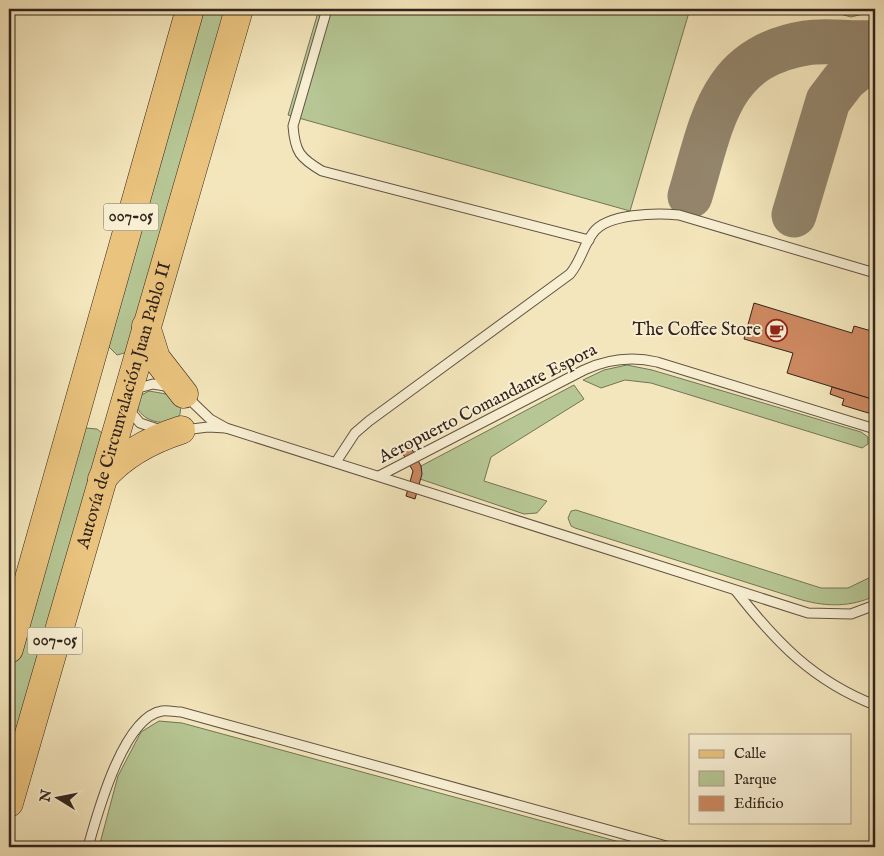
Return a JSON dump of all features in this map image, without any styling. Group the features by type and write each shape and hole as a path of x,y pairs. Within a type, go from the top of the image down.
{"main road":[{"name":"007-05","path":"9,649 85,386 190,9"},
{"name":"Autovía de Circunvalación Juan Pablo II","path":"9,803 238,9"},
{"path":"146,326 156,358 184,394"},
{"path":"85,386 125,397"},
{"path":"101,480 126,455 162,436 181,430"}],"lane":[{"path":"328,9 293,126 295,146 305,161 322,170 589,240"},
{"path":"336,462 355,433 369,421 570,274 578,265 589,240 600,226 618,219 653,214 679,215 875,273"},
{"name":"Aeropuerto Comandante Espora","path":"379,476 598,363 627,358 657,362 875,429"},
{"path":"226,428 208,427 158,430 140,423 130,411 125,397 136,389 153,384 164,384 184,394 210,419 226,428 379,476"},
{"name":"Aeropuerto Comandante Espora","path":"379,476 808,613 822,615 851,614 875,605"},
{"path":"736,590 768,631 813,672 836,687 875,705"},
{"path":"88,847 107,783 123,751 136,729 151,716 162,711 181,712 670,847"}],"green space":[{"path":"196,9 230,9 128,352 117,355 108,346"},
{"path":"319,9 690,9 630,211 288,115"},
{"path":"822,9 875,9 875,11 851,17"},
{"path":"627,365 652,370 861,432 868,437 868,444 862,448 651,383 625,380 601,388 583,380 604,370"},
{"path":"574,385 584,399 491,457 484,481 547,501 537,513 524,514 420,479 421,466"},
{"path":"149,391 172,395 181,405 180,414 175,421 158,422 143,415 136,405 138,397"},
{"path":"85,428 97,429 102,433 9,773 9,676 77,434"},
{"path":"576,510 821,588 848,588 875,575 875,596 866,600 839,605 802,600 575,528 571,526 568,518 571,511"},
{"path":"159,721 182,723 638,847 99,847 118,776 141,732"}],"building":[{"path":"754,303 852,333 854,326 875,332 875,400 787,373 793,353 744,339"},
{"path":"832,387 875,400 875,415 842,405 844,399 830,394"},
{"path":"409,444 421,466 422,474 415,499 406,496 413,471 400,449"}],"taxiway":[{"path":"690,196 713,120 723,98 736,79 754,63 777,51 806,43 875,42"},
{"path":"794,215 828,101 844,80 861,66 875,60"}],"place":[{"name":"The Coffee Store","path":"777,330"}]}
